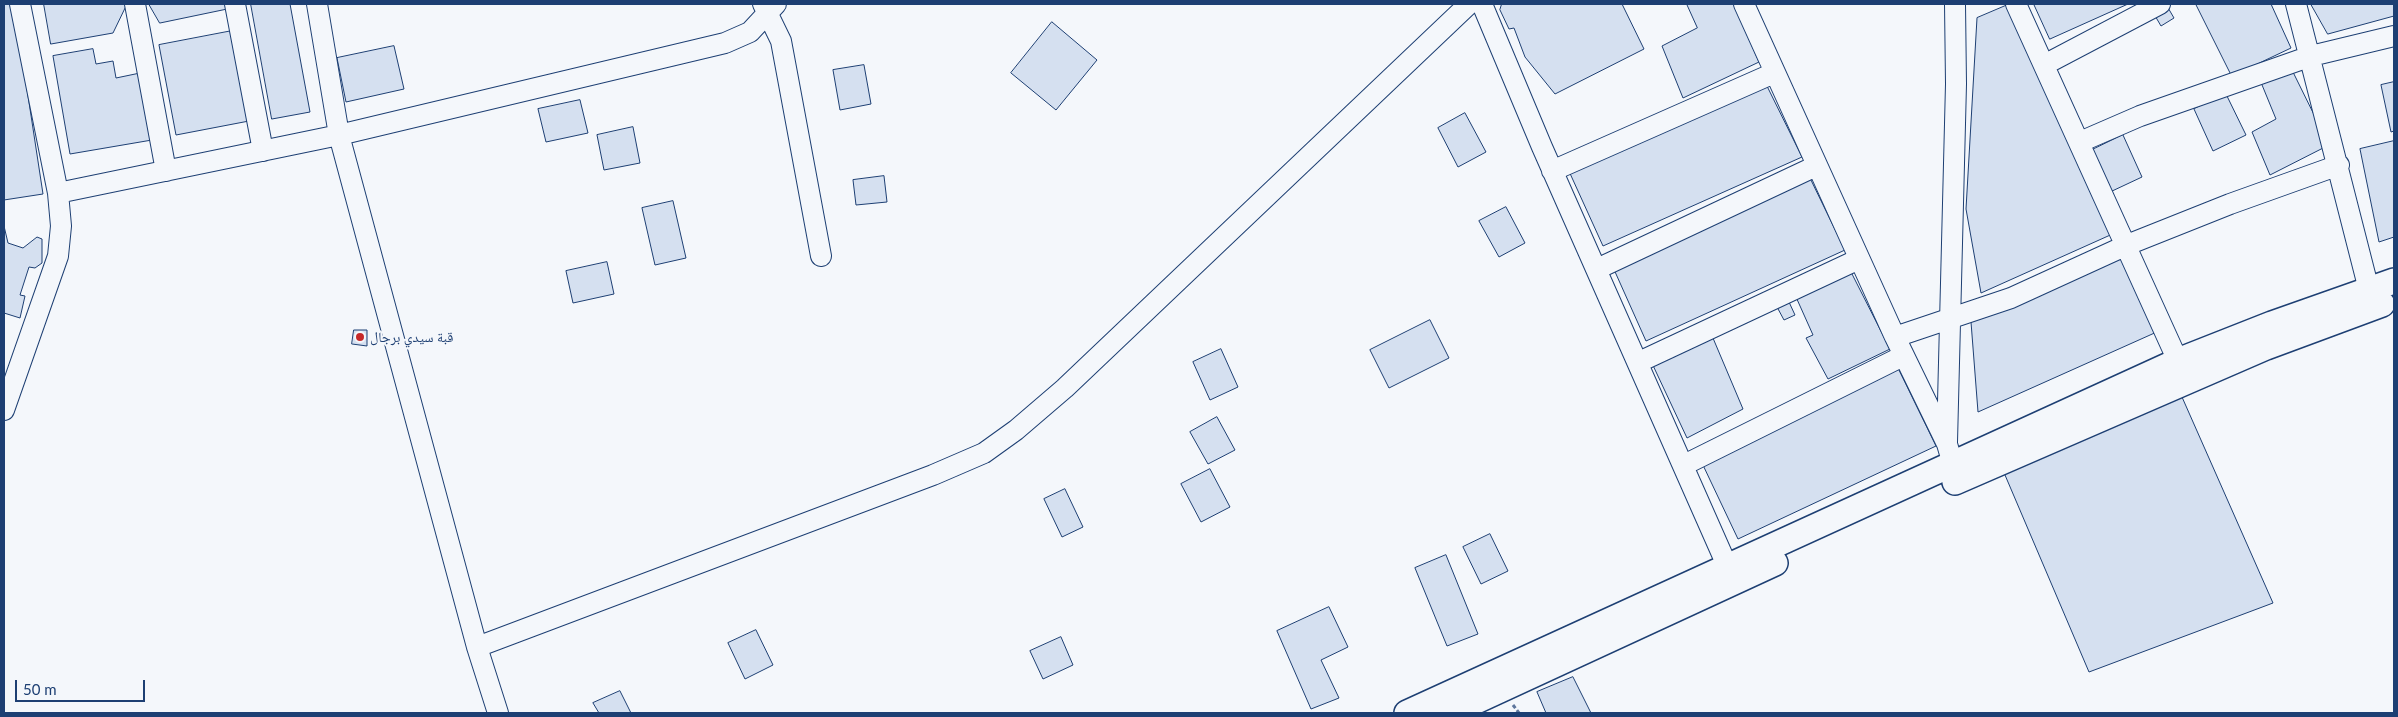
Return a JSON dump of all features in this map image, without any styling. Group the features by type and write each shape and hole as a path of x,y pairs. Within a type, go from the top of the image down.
{"main road":[{"path":"1450,713 1953,463 2178,362 2272,324 2394,282"},
{"path":"1953,463 2394,299"},
{"path":"1407,713 1731,574"}],"street":[{"path":"4,410 58,256 61,226 58,193 20,4"},
{"path":"135,4 166,171"},
{"path":"235,4 262,151"},
{"path":"317,4 340,135 477,647 498,713"},
{"path":"477,647 933,475 984,452 1016,430 1065,388 1469,4"},
{"path":"1482,4 1552,171 1731,574"},
{"path":"1744,4 1816,166 1953,463"},
{"path":"1953,463 1952,320 1956,84 1955,4"},
{"path":"2016,4 2127,245 2178,362"},
{"path":"2044,65 2160,4"},
{"path":"2296,4 2311,56 2369,290"},
{"path":"58,193 340,135 725,43 750,32 770,7"},
{"path":"770,7 781,41 821,256"},
{"path":"2080,142 2140,116 2311,56 2394,36"},
{"path":"1552,171 1774,73"},
{"path":"1895,337 1952,320 2011,298 2127,245 2230,204 2338,165"},
{"path":"1597,269 1816,166"},
{"path":"1638,362 1859,259"},
{"path":"1684,465 1904,356"}],"building":[{"path":"4,4 14,4 43,194 4,200"},
{"path":"44,4 127,4 113,33 51,44"},
{"path":"149,4 231,4 232,8 160,23"},
{"path":"251,4 290,4 310,112 272,119"},
{"path":"1502,4 1622,4 1644,49 1555,94 1525,57 1514,28 1509,29 1500,10"},
{"path":"1687,4 1734,4 1759,62 1683,98 1662,46 1697,28"},
{"path":"2010,4 2117,232 1981,293 1966,209 1977,18"},
{"path":"2034,4 2128,4 2050,39"},
{"path":"2196,4 2271,4 2291,48 2232,76"},
{"path":"2311,4 2394,4 2394,16 2328,34"},
{"path":"2167,6 2174,18 2161,26 2154,14"},
{"path":"1052,22 1097,60 1056,110 1011,73"},
{"path":"232,31 249,121 176,135 159,45"},
{"path":"394,46 404,89 346,102 337,58"},
{"path":"93,49 96,64 113,61 116,78 140,73 152,140 70,154 53,56"},
{"path":"864,65 871,104 840,110 833,70"},
{"path":"2291,68 2329,145 2270,175 2252,132 2276,119 2260,80"},
{"path":"1765,82 1802,157 1603,246 1568,169"},
{"path":"2394,82 2394,131 2391,132 2381,85"},
{"path":"2226,94 2246,135 2213,151 2194,109"},
{"path":"580,100 588,133 546,142 538,109"},
{"path":"1465,113 1486,152 1458,167 1438,128"},
{"path":"633,127 640,163 604,170 597,135"},
{"path":"2123,135 2142,177 2110,192 2090,151"},
{"path":"2394,141 2394,237 2379,242 2360,149"},
{"path":"884,176 887,202 856,205 853,180"},
{"path":"1809,176 1845,250 1646,341 1612,265"},
{"path":"673,201 686,258 655,265 642,208"},
{"path":"1506,207 1525,243 1499,257 1479,221"},
{"path":"4,226 8,243 23,248 37,237 42,239 42,263 35,268 29,267 20,295 25,296 20,318 4,313"},
{"path":"2123,250 2159,331 1978,412 1971,322"},
{"path":"607,262 614,294 573,303 566,271"},
{"path":"1850,270 1890,349 1828,379 1806,338 1813,335 1796,297"},
{"path":"1789,302 1795,315 1784,320 1777,307"},
{"path":"1430,320 1449,358 1389,388 1370,350"},
{"name":"قبة سيدي برجال","path":"354,330 367,330 367,346 352,344"},
{"path":"1710,331 1743,409 1687,438 1650,359"},
{"path":"1221,349 1238,387 1210,400 1193,362"},
{"path":"1898,368 1936,446 1738,539 1702,463"},
{"path":"2182,397 2273,603 2089,672 2002,468"},
{"path":"1217,417 1235,450 1208,464 1190,432"},
{"path":"1210,469 1230,507 1201,522 1181,484"},
{"path":"1065,489 1083,527 1062,537 1044,499"},
{"path":"1490,534 1508,571 1481,584 1463,547"},
{"path":"1446,555 1478,634 1447,646 1415,568"},
{"path":"1329,607 1348,647 1321,660 1339,698 1311,709 1277,631"},
{"path":"756,630 773,665 745,679 728,643"},
{"path":"1061,637 1073,665 1043,679 1030,651"},
{"path":"1573,677 1591,713 1546,713 1537,692"},
{"path":"620,691 631,713 599,713 593,703"}],"place":[{"name":"قبة سيدي برجال","path":"360,337"}]}
